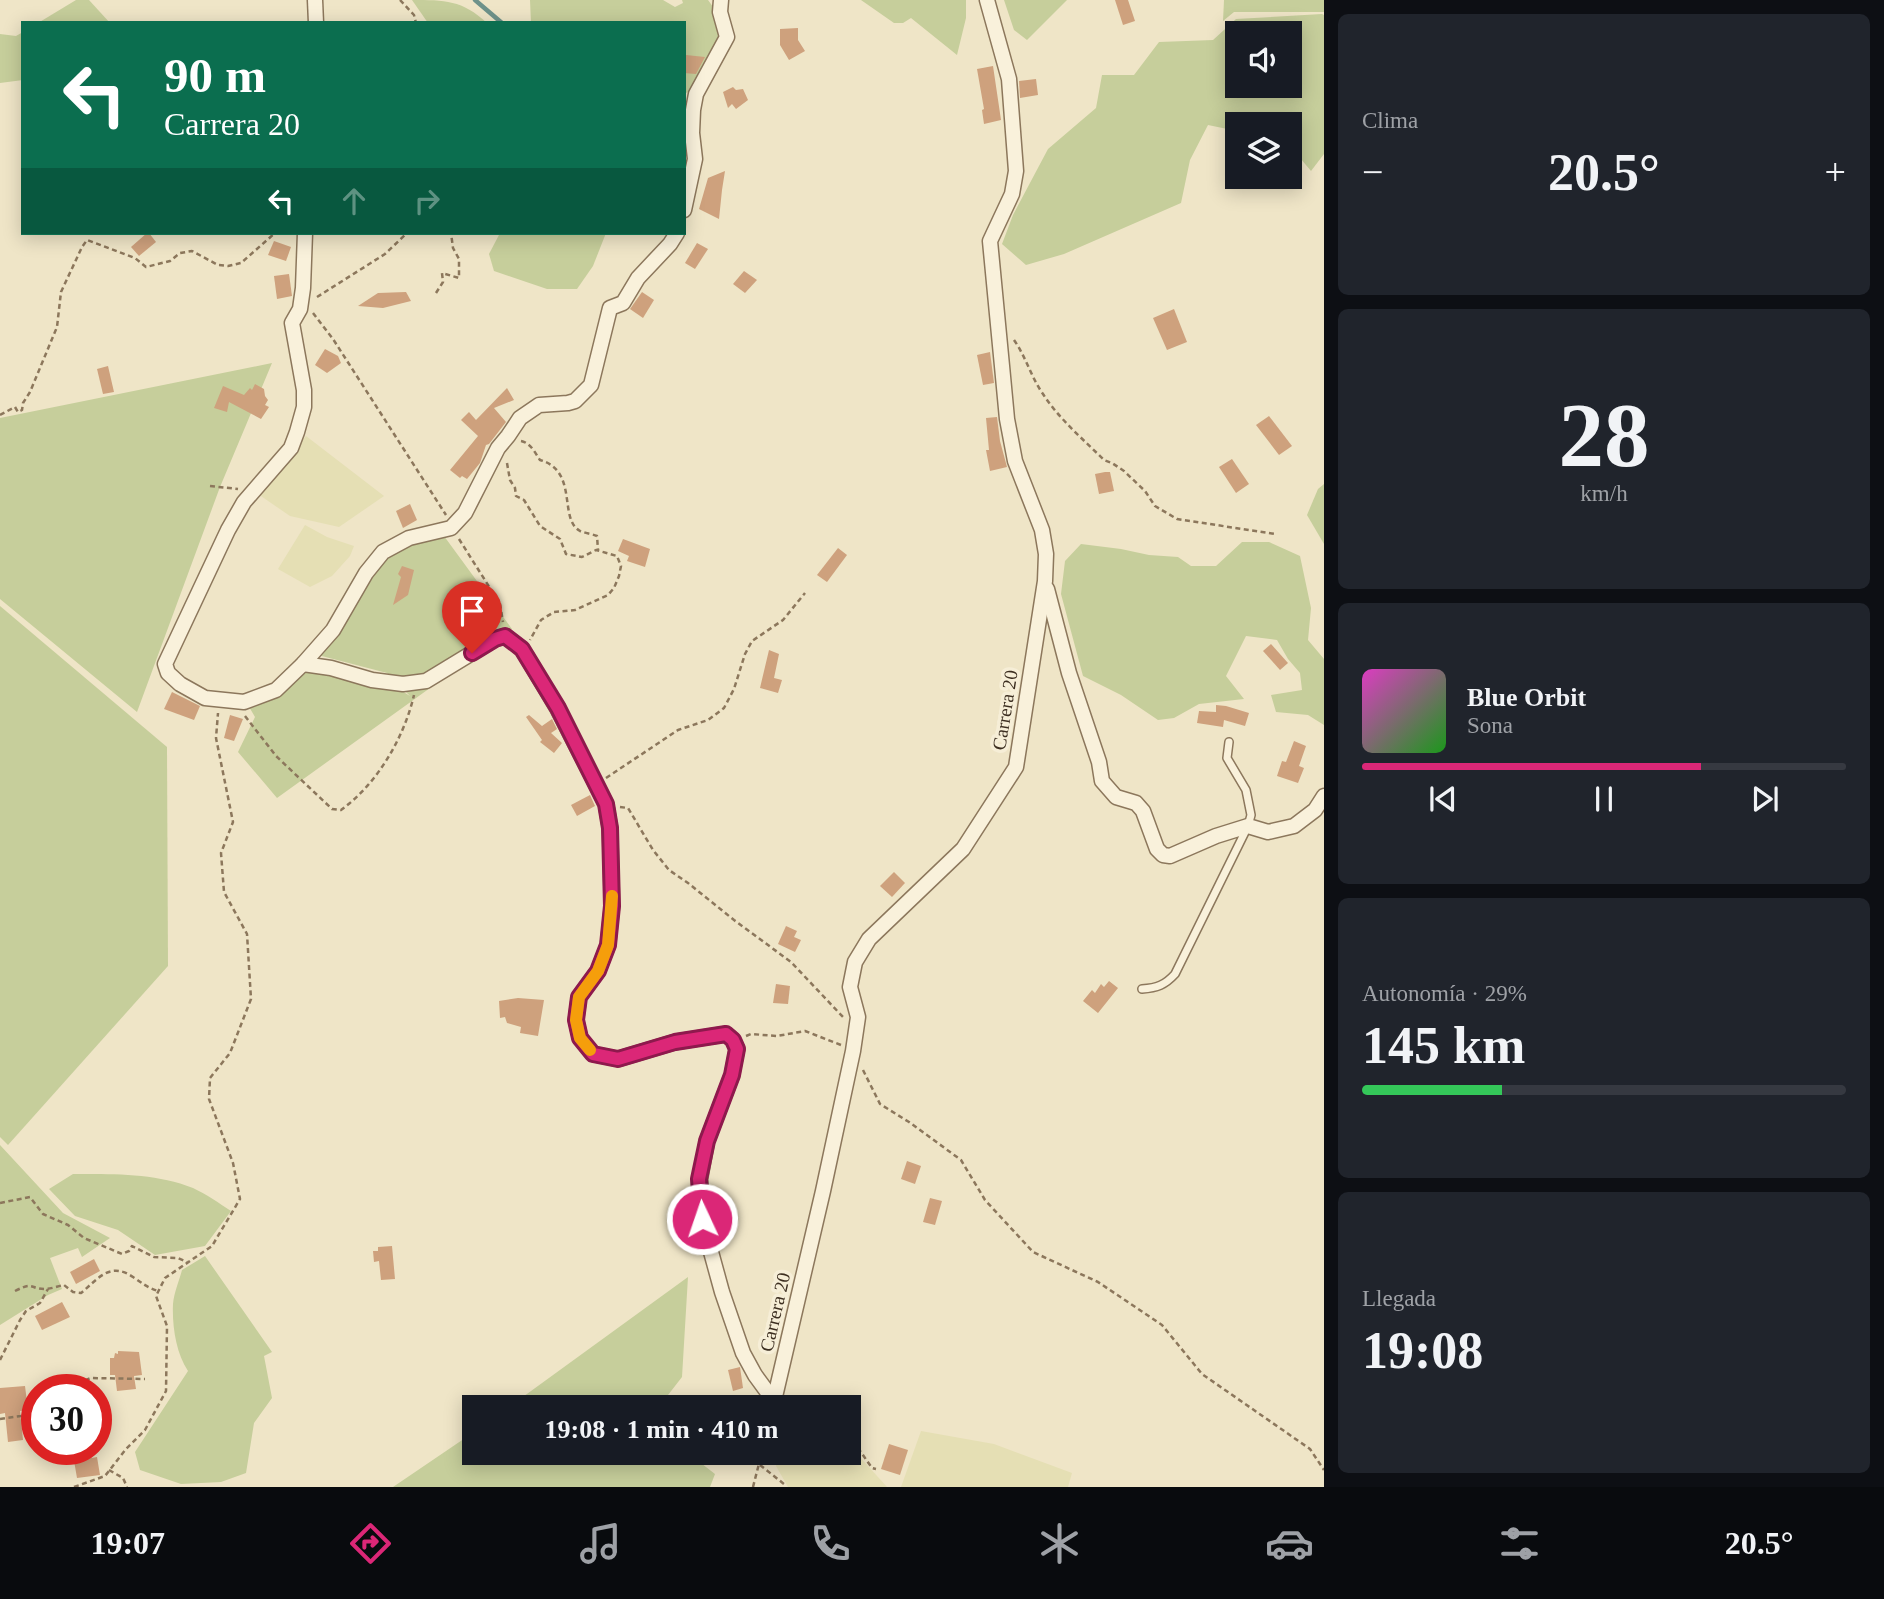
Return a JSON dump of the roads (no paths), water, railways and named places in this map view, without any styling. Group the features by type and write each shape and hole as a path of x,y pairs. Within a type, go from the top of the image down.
{"street":[{"path":"315,0 316,21"},
{"path":"686,202 695,159 692,133 696,94 727,37 720,12 721,0"},
{"name":"Carrera 20","path":"303,664 331,668 372,680 403,684 426,681 495,639 505,636 522,649 558,708 606,804 610,828 612,906 608,945 598,971 579,997 576,1020 580,1038 593,1054 618,1059 675,1042 726,1034 737,1049 732,1075 707,1141 699,1179 702,1219 722,1292 743,1353 774,1401 853,1051 858,1017 850,987 855,962 869,939 962,849 1016,767 1045,581 1046,554 1042,530 1015,461 1007,419 990,241 1012,194 1016,171 1009,79 987,0"},
{"path":"304,235 303,288 300,309 292,323 304,390 304,407 291,448 244,502 228,530 165,664 168,673 180,684 205,698 219,701 242,702 276,690 333,630 366,573 383,552 410,538 452,528 465,513 498,448 510,438 520,418 539,405 575,401 591,385 610,308 623,303 638,278 676,235"},
{"path":"1045,581 1069,673 1099,762 1102,781 1116,797 1136,803 1143,811 1157,849 1163,855 1170,856 1216,836 1248,826 1268,832 1294,826 1315,810 1324,796"}],"lane":[{"path":"1142,989 1156,988 1167,983 1175,974 1248,826 1251,815 1246,790 1227,758 1229,742"}],"waterway":[{"path":"475,0 500,21"}]}
